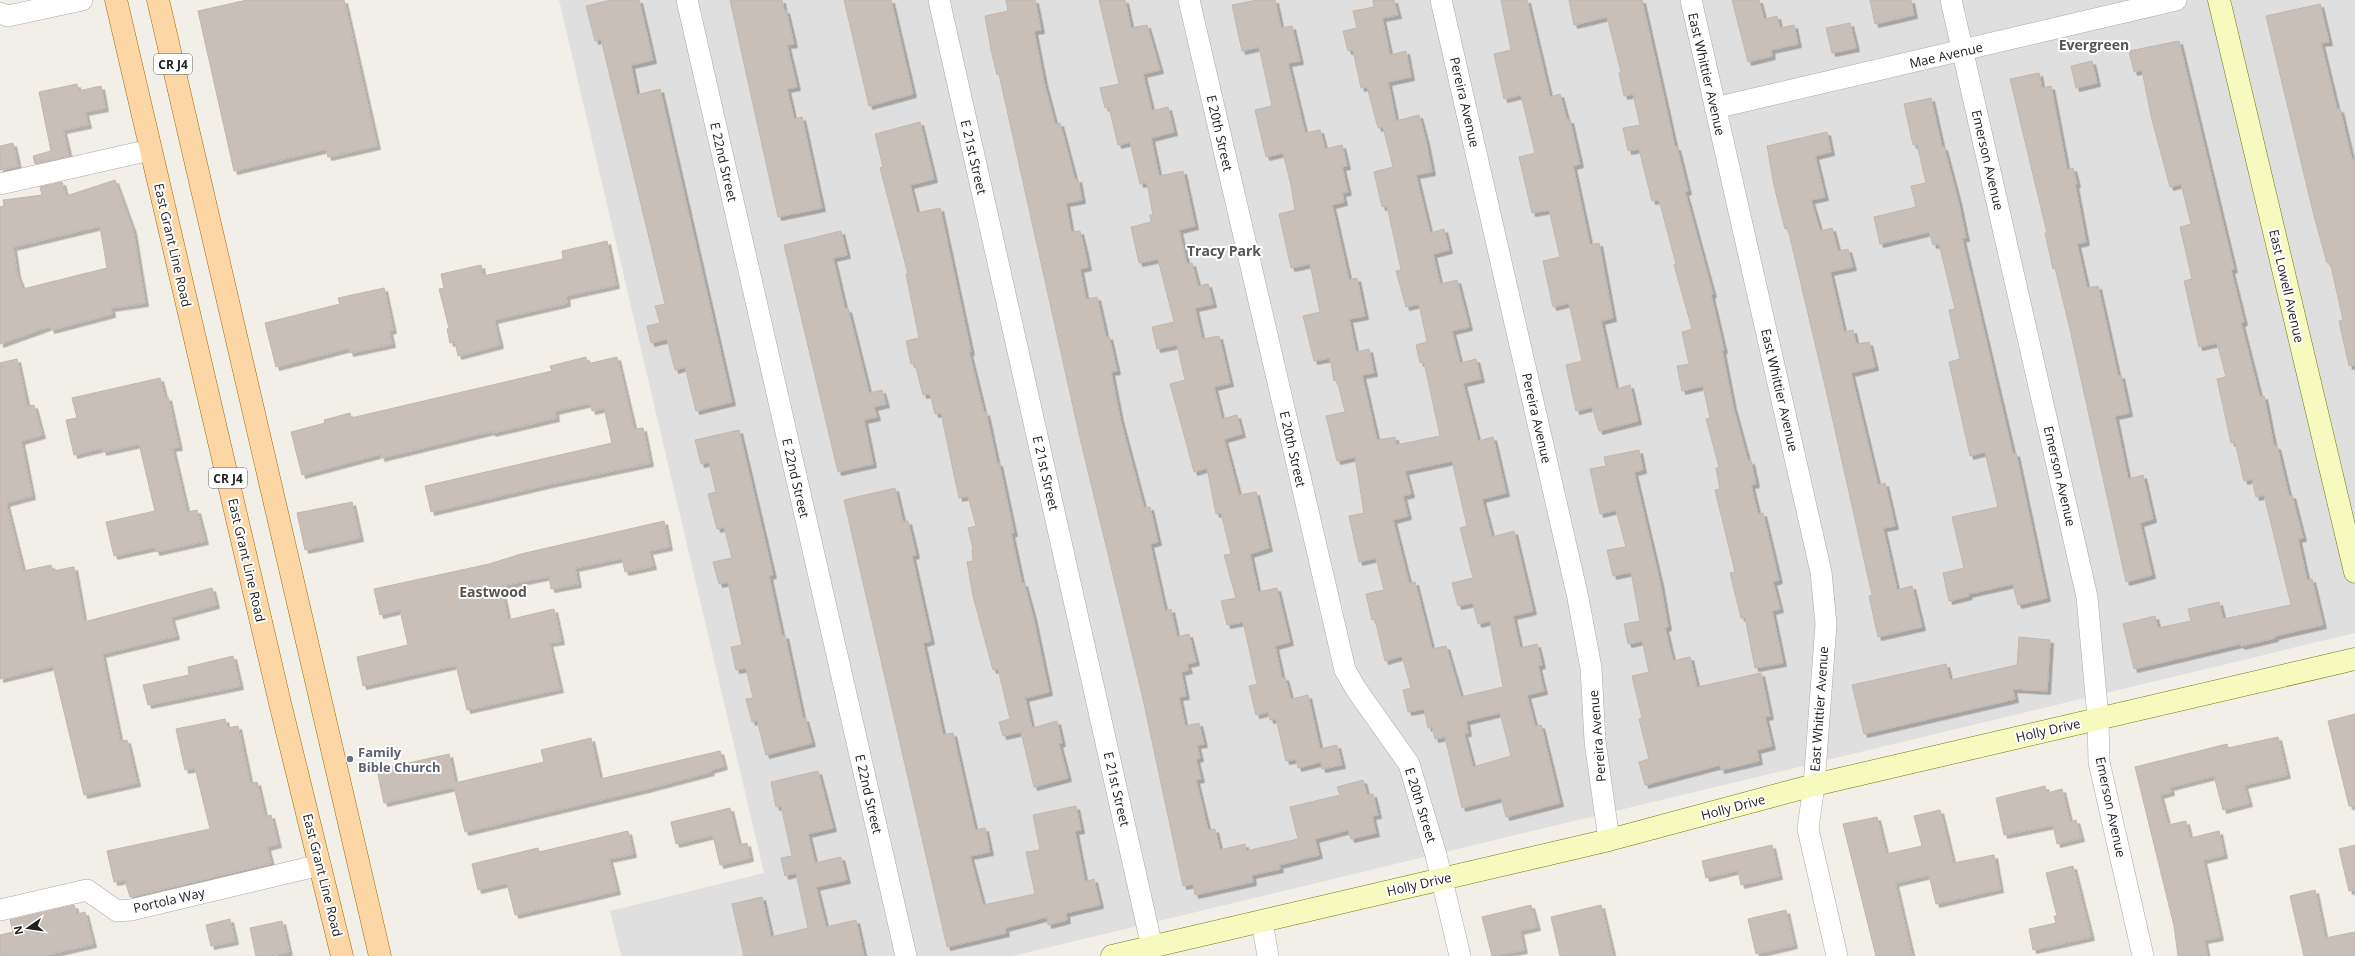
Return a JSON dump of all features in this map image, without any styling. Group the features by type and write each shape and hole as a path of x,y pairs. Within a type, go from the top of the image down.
{"main road":[{"name":"East Grant Line Road","path":"116,0 150,150 342,956"},
{"name":"CR J4","path":"158,0 380,956"}],"street":[{"path":"3,18 82,0"},
{"name":"E 22nd Street","path":"687,0 906,956"},
{"name":"E 21st Street","path":"939,0 1152,947"},
{"name":"E 20th Street","path":"1189,0 1345,670 1356,690 1409,764 1436,855 1460,956"},
{"name":"Pereira Avenue","path":"1441,0 1578,598 1591,668 1595,741 1609,840"},
{"name":"East Whittier Avenue","path":"1691,0 1821,572 1826,624 1814,785 1808,829 1837,956"},
{"name":"Emerson Avenue","path":"1951,0 2087,597 2098,718 2099,762 2143,956"},
{"name":"Mae Avenue","path":"1715,108 2176,0"},
{"name":"East Lowell Avenue","path":"2219,0 2355,572"},
{"path":"0,184 150,150"},
{"name":"Holly Drive","path":"1112,956 1609,840 1814,785 2355,659"},
{"name":"Portola Way","path":"0,910 87,890 117,911 131,910 320,865"},
{"path":"1262,921 1268,956"}],"shaded area":[{"path":"559,0 2355,0 2355,633 1013,956 621,956 610,911 764,873"}],"building":[{"path":"247,0 344,0 377,146 328,157 326,149 234,171 198,11"},
{"path":"611,0 639,0 653,60 631,65 637,95 660,89 732,402 696,411 685,367 675,370 667,339 651,343 647,326 660,323 655,306 665,304 601,39 595,41 586,6"},
{"path":"730,0 782,0 784,11 786,10 794,44 787,45 797,87 787,89 794,119 802,117 822,208 778,217"},
{"path":"844,0 891,0 913,94 869,106"},
{"path":"1006,0 1035,0 1041,30 1034,31 1044,82 1055,124 1060,123 1075,180 1078,179 1082,200 1066,203 1071,232 1080,231 1085,252 1088,267 1080,269 1086,299 1097,297 1106,337 1109,336 1117,371 1111,372 1120,418 1144,508 1150,507 1158,542 1150,544 1165,611 1171,609 1177,637 1189,634 1196,662 1187,664 1189,670 1181,672 1186,696 1179,697 1185,726 1199,723 1204,744 1197,745 1200,758 1196,759 1201,779 1196,780 1208,830 1215,829 1220,850 1245,844 1246,851 1298,839 1290,807 1340,795 1337,787 1363,780 1367,795 1373,794 1378,815 1372,816 1376,833 1351,839 1348,830 1315,839 1319,855 1279,865 1280,869 1252,875 1253,882 1195,895 1193,884 1183,886 1143,699 1080,438 999,74 997,75 991,50 985,16 1008,11"},
{"path":"1099,0 1125,0 1131,28 1147,25 1160,70 1143,74 1152,111 1168,107 1174,132 1151,138 1159,176 1183,171 1195,226 1179,230 1187,264 1192,263 1198,286 1208,284 1213,304 1195,308 1202,339 1219,336 1230,383 1214,387 1222,419 1237,415 1242,434 1224,439 1239,495 1256,492 1269,548 1250,554 1258,592 1277,588 1290,642 1275,646 1282,678 1285,677 1291,699 1308,695 1320,749 1337,745 1342,765 1322,769 1321,762 1298,768 1296,759 1286,761 1276,719 1270,720 1268,712 1256,715 1249,686 1257,684 1243,622 1227,625 1221,601 1236,598 1224,555 1231,554 1221,513 1216,514 1207,468 1194,472 1170,384 1185,380 1177,345 1157,349 1152,327 1174,322 1158,259 1139,263 1131,227 1151,222 1150,215 1153,215 1147,183 1140,184 1130,142 1118,145 1109,107 1105,108 1100,88 1119,84"},
{"path":"1257,0 1275,0 1281,28 1292,26 1300,61 1288,63 1305,133 1320,130 1325,149 1342,145 1347,166 1342,167 1348,192 1342,193 1344,202 1332,205 1349,280 1357,278 1365,316 1349,319 1356,352 1369,349 1374,373 1362,375 1377,440 1395,437 1396,445 1440,436 1424,362 1420,363 1416,345 1427,342 1419,304 1406,307 1396,271 1401,270 1387,206 1382,207 1374,172 1393,167 1383,127 1378,128 1367,87 1361,88 1353,50 1348,51 1343,31 1357,28 1353,11 1374,7 1373,0 1394,0 1398,15 1382,18 1390,55 1406,51 1411,77 1388,82 1396,121 1419,115 1426,141 1432,172 1416,175 1430,233 1444,229 1449,250 1433,254 1440,284 1457,280 1469,327 1452,331 1460,363 1476,359 1481,379 1463,383 1478,441 1493,437 1506,493 1482,499 1492,537 1514,531 1533,611 1513,616 1520,648 1537,644 1542,665 1538,666 1544,691 1527,695 1535,726 1541,725 1560,803 1506,817 1501,798 1462,808 1445,737 1435,739 1432,727 1428,728 1424,709 1408,712 1403,690 1411,688 1402,656 1385,661 1375,619 1372,620 1366,594 1384,590 1376,558 1359,562 1349,516 1364,513 1355,457 1337,461 1326,416 1345,412 1337,380 1334,381 1330,358 1314,361 1303,316 1320,312 1310,264 1291,268 1279,214 1295,210 1291,185 1283,153 1266,157 1255,110 1272,106 1259,47 1242,51 1232,5","holes":["1452,461 1467,526 1460,528 1473,578 1452,583 1458,606 1473,603 1478,624 1490,621 1503,687 1461,697 1446,646 1432,649 1415,582 1409,583 1393,520 1408,516 1403,496 1411,494 1405,471","1500,713 1511,756 1473,767 1464,733 1468,733 1466,721"]},
{"path":"1501,0 1527,0 1550,97 1560,94 1567,120 1570,120 1580,164 1573,166 1590,245 1599,243 1613,318 1601,321 1616,389 1630,385 1638,421 1599,431 1592,407 1576,411 1566,365 1582,361 1569,303 1553,307 1543,261 1560,257 1549,210 1532,213 1519,157 1535,153 1521,95 1504,99 1494,54 1511,50"},
{"path":"1569,0 1642,0 1675,147 1677,147 1688,191 1685,192 1713,294 1711,295 1724,350 1722,350 1733,406 1748,461 1751,461 1756,484 1751,485 1758,514 1763,513 1779,580 1773,582 1780,609 1772,611 1783,663 1755,668 1745,617 1741,618 1730,573 1735,572 1715,490 1720,489 1716,468 1719,467 1706,419 1710,418 1703,386 1682,391 1677,366 1689,364 1682,332 1692,329 1674,265 1676,264 1659,200 1652,201 1639,149 1628,151 1623,128 1640,125 1633,94 1624,96 1619,73 1621,72 1607,17 1574,25"},
{"path":"1732,0 1759,0 1764,19 1777,16 1780,28 1794,25 1798,44 1771,50 1772,56 1748,62"},
{"path":"1870,0 1911,0 1914,15 1875,24"},
{"path":"2320,4 2329,42 2321,43 2337,109 2340,109 2352,160 2355,160 2355,365 2349,366 2339,321 2343,320 2330,262 2327,263 2313,212 2266,16"},
{"path":"1850,23 1856,48 1832,53 1826,28"},
{"path":"2179,41 2234,269 2231,270 2244,322 2241,323 2260,397 2264,396 2274,446 2277,446 2289,496 2292,495 2303,538 2298,539 2307,580 2312,579 2323,625 2275,636 2275,638 2241,646 2240,644 2134,669 2123,624 2155,616 2158,628 2191,621 2188,609 2219,602 2223,619 2291,605 2264,495 2256,497 2252,479 2244,481 2235,442 2231,443 2217,379 2226,377 2217,343 2199,347 2184,281 2192,279 2180,227 2191,224 2181,184 2170,187 2151,116 2142,70 2134,72 2129,51"},
{"path":"2092,61 2097,83 2076,88 2071,66"},
{"path":"2039,73 2042,88 2051,86 2067,170 2073,168 2077,184 2075,184 2086,242 2077,244 2087,288 2098,286 2118,376 2121,375 2129,413 2115,416 2128,479 2143,475 2153,519 2140,523 2152,575 2126,582 2069,325 2055,268 2053,269 2045,233 2047,233 2010,79"},
{"path":"77,84 78,91 101,86 105,108 85,112 88,125 63,130 69,156 35,164 33,156 51,151 39,92"},
{"path":"1931,98 1942,147 1944,147 1958,200 1966,238 1962,238 2013,454 2016,453 2047,598 2018,605 2013,584 1968,594 1969,596 1949,601 1943,573 1964,568 1952,517 1998,507 1985,452 1970,456 1949,362 1960,359 1949,310 1955,309 1939,244 1933,245 1929,232 1880,244 1874,217 1916,207 1911,186 1926,183 1917,144 1913,145 1904,104"},
{"path":"920,122 934,179 910,185 917,213 940,208 971,352 969,352 984,413 986,412 997,463 999,463 1014,533 1011,533 1022,584 1024,583 1033,616 1049,692 1025,698 1032,728 1057,721 1062,743 1059,744 1068,778 1034,787 1021,732 1003,736 999,722 1010,719 998,669 993,670 973,596 967,562 973,561 973,549 968,528 976,526 968,496 959,498 941,413 935,414 930,394 923,395 915,364 911,364 906,341 919,338 906,274 908,274 880,168 883,167 875,134"},
{"path":"1827,132 1831,152 1815,156 1825,197 1811,200 1820,231 1832,228 1838,251 1848,249 1853,267 1830,272 1844,332 1853,330 1856,344 1869,342 1875,367 1851,373 1878,485 1885,483 1895,526 1883,528 1897,590 1912,586 1922,627 1878,637 1869,596 1872,595 1826,390 1788,229 1785,229 1774,186 1767,146"},
{"path":"13,143 18,166 0,170 0,146"},
{"path":"115,180 133,230 145,303 111,308 112,314 51,330 50,326 0,344 0,207 4,206 3,200 42,195 40,187 62,182 66,196","holes":["100,226 107,268 23,289 17,274 13,247"]},
{"path":"841,231 847,255 833,258 845,309 848,309 869,393 882,390 886,404 874,407 877,417 864,420 873,464 838,472 784,245"},
{"path":"607,241 616,285 566,296 567,303 494,320 500,345 458,356 455,342 450,343 447,329 449,328 439,289 444,288 441,274 481,265 483,276 563,259 562,251"},
{"path":"384,288 393,330 389,331 392,344 350,353 349,348 276,367 265,323 340,304 338,298"},
{"path":"586,357 587,364 617,357 634,429 643,428 650,463 550,484 431,512 425,486 612,443 604,408 592,411 590,403 555,411 556,418 492,433 492,431 381,458 381,454 302,475 291,432 325,423 324,420 350,413 351,418 552,371 550,366"},
{"path":"17,359 27,406 34,405 42,435 21,441 32,496 6,503 23,571 51,565 53,571 74,567 84,622 212,588 216,605 171,617 176,636 102,654 120,741 127,740 137,783 84,795 53,666 0,679 0,363"},
{"path":"160,378 165,398 168,397 179,447 172,448 187,512 197,510 205,541 156,552 155,547 114,556 106,522 155,511 139,444 103,452 102,448 74,455 66,420 77,418 72,398"},
{"path":"739,430 773,575 769,576 782,636 785,635 803,719 805,718 812,743 766,755 757,720 752,722 746,699 753,698 746,668 736,670 731,647 742,645 728,582 719,584 713,562 732,558 724,527 717,529 708,494 716,492 709,462 701,464 695,440"},
{"path":"1639,450 1643,470 1634,472 1660,582 1668,627 1665,628 1673,661 1690,657 1697,687 1761,673 1770,716 1765,717 1772,746 1757,750 1759,761 1721,770 1720,765 1645,785 1639,762 1649,759 1639,719 1642,718 1632,676 1649,672 1642,641 1628,644 1624,624 1640,621 1631,572 1613,576 1607,550 1626,547 1616,510 1600,514 1590,469 1606,466 1604,457"},
{"path":"895,488 903,522 908,521 916,555 912,556 931,641 923,643 943,735 953,733 975,830 985,828 990,852 970,856 983,905 1035,894 1026,852 1040,850 1033,815 1076,806 1081,830 1075,831 1085,882 1094,879 1100,905 1066,913 1067,920 1048,925 1047,917 1005,928 1006,933 947,947 844,500"},
{"path":"352,502 360,538 305,550 297,513"},
{"path":"664,521 669,547 649,551 653,566 625,572 622,558 575,568 578,584 551,589 549,576 501,586 508,620 554,609 561,641 549,643 560,689 467,710 456,665 363,686 357,657 408,645 400,610 380,615 374,589 489,564 521,554"},
{"path":"2019,637 2050,640 2047,691 2013,689 2015,699 1864,734 1852,685 1946,664 1950,680 2017,665"},
{"path":"233,656 240,686 148,705 143,685 189,675 188,667"},
{"path":"2355,714 2355,806 2349,806 2328,721"},
{"path":"225,719 227,728 238,726 250,783 257,782 265,817 271,815 278,844 267,847 271,863 130,897 125,880 114,882 107,851 210,829 195,768 185,770 176,729"},
{"path":"2278,737 2287,775 2244,785 2249,803 2223,810 2214,776 2170,787 2171,792 2160,795 2168,825 2186,821 2190,838 2219,831 2224,855 2203,860 2220,937 2204,940 2207,956 2178,956 2174,926 2135,767 2227,744 2228,748"},
{"path":"591,738 600,779 720,751 724,766 710,770 711,772 646,789 465,832 454,787 384,803 377,770 449,754 455,783 544,762 541,750"},
{"path":"818,771 833,828 808,834 815,863 841,857 847,880 816,887 826,927 856,920 864,956 744,956 732,904 762,897 771,937 808,928 796,873 785,876 781,858 792,856 781,806 776,807 771,782"},
{"path":"2045,786 2047,793 2062,789 2070,822 2076,820 2081,838 2057,844 2053,825 2004,835 1996,798"},
{"path":"730,808 739,845 747,843 750,858 720,865 713,835 676,844 671,822"},
{"path":"1940,810 1953,863 1994,855 2000,889 1936,904 1929,875 1895,883 1912,956 1876,956 1843,824 1877,817 1886,854 1922,846 1914,816"},
{"path":"628,831 633,854 609,859 617,891 515,915 507,883 478,890 472,864 538,848 539,852"},
{"path":"1772,845 1779,876 1741,885 1738,870 1706,878 1702,861"},
{"path":"2355,845 2355,890 2349,891 2339,849"},
{"path":"2073,866 2091,937 2033,950 2029,929 2056,923 2054,916 2057,916 2046,873"},
{"path":"2315,890 2325,938 2355,932 2355,956 2304,956 2290,896"},
{"path":"74,905 77,914 85,912 93,944 42,956 0,956 0,935 13,932 10,920"},
{"path":"1531,905 1537,927 1520,931 1524,950 1492,956 1482,917"},
{"path":"1601,905 1613,956 1560,956 1551,917"},
{"path":"1786,910 1794,945 1756,954 1748,919"},
{"path":"230,919 235,941 211,946 206,925"},
{"path":"282,921 289,952 271,956 256,956 250,928"}],"place":[{"name":"Family Bible Church","path":"350,759"}],"district":[{"name":"Evergreen","path":"2094,44"},
{"name":"Tracy Park","path":"1224,250"},
{"name":"Eastwood","path":"493,591"}]}
